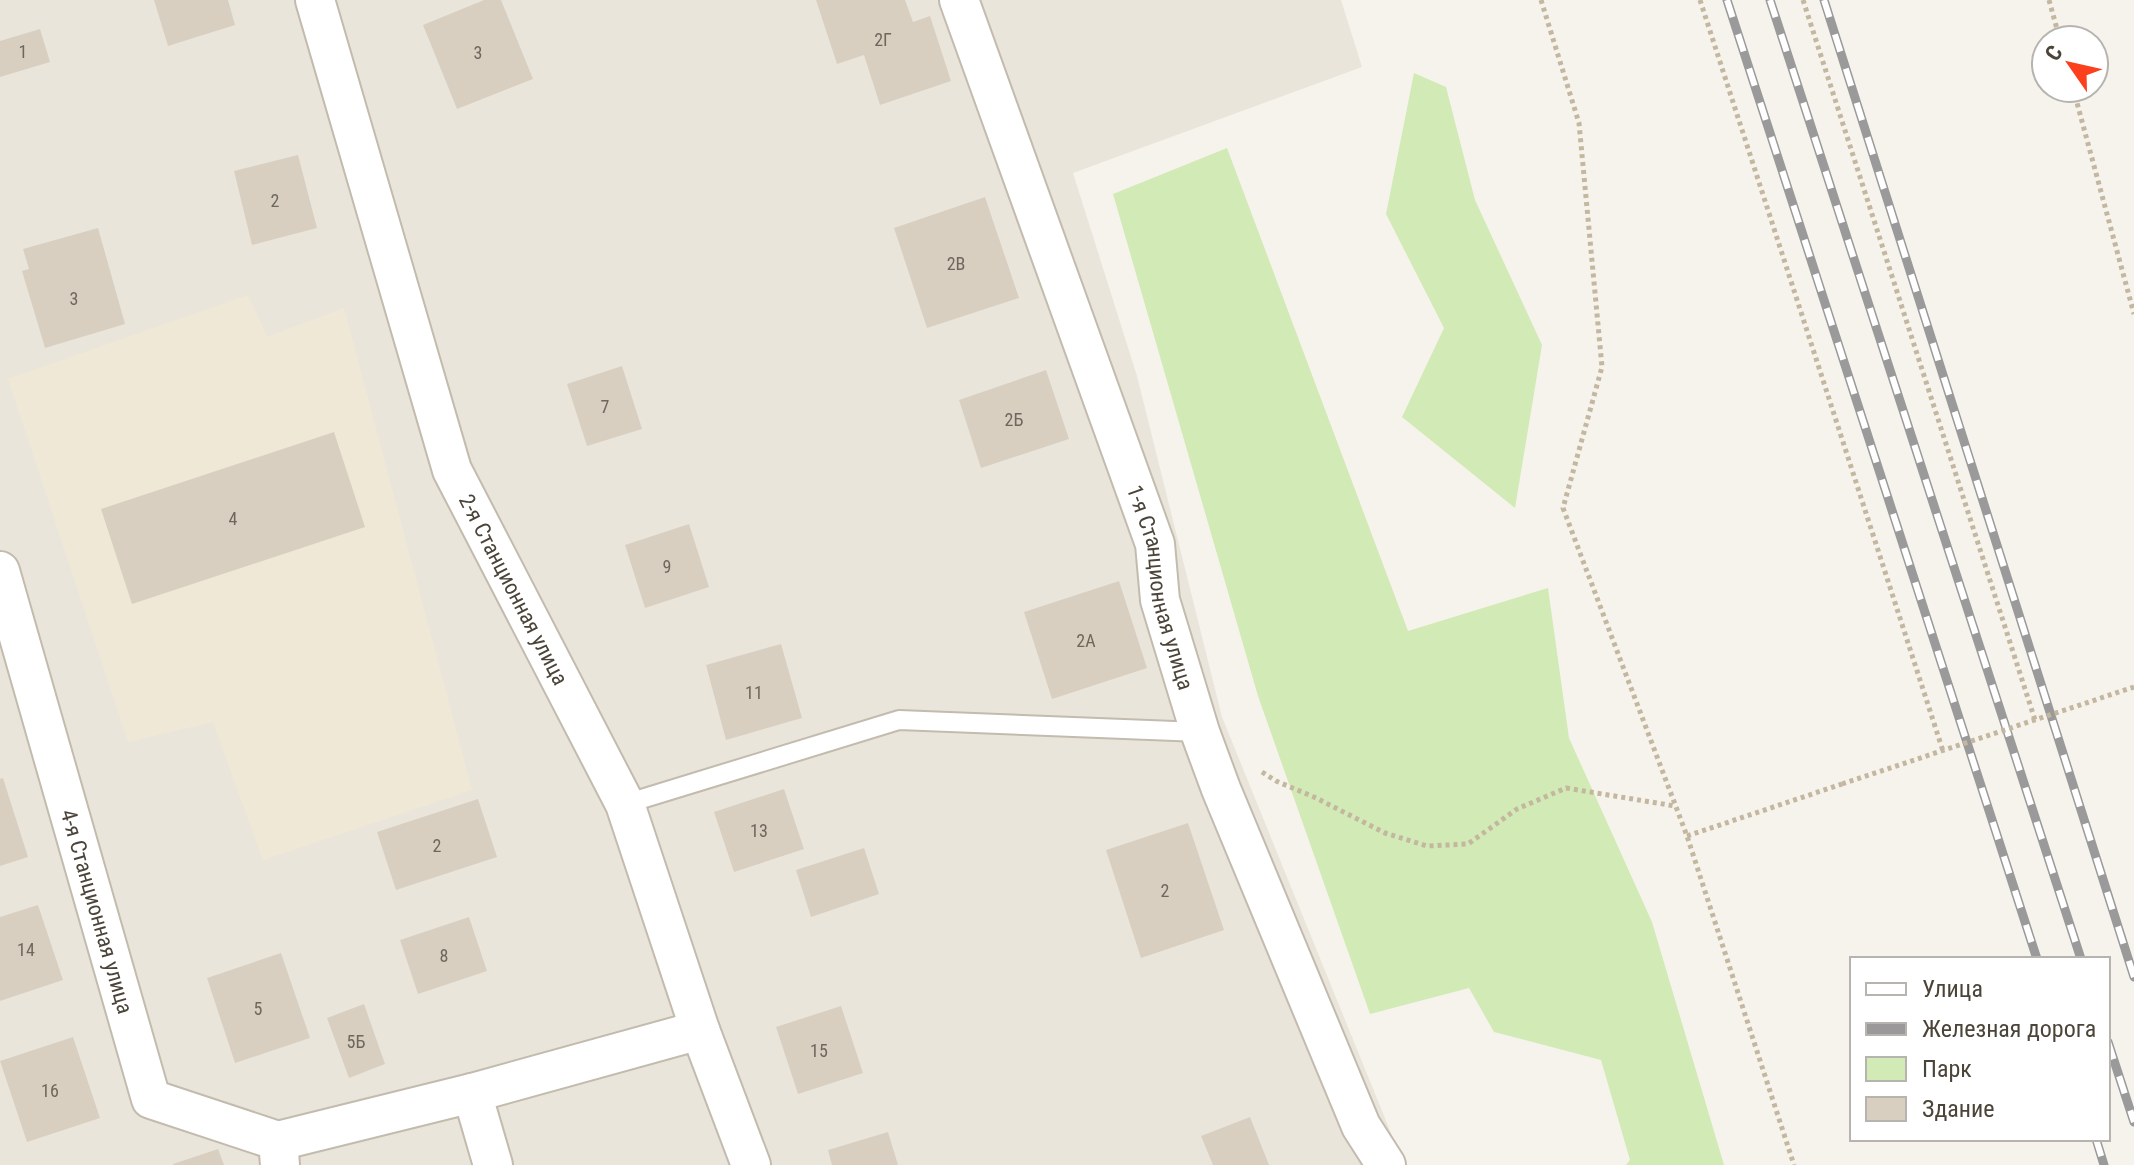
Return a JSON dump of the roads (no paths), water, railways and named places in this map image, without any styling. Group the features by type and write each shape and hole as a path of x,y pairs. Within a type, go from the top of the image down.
{"street":[{"name":"2-я Станционная улица","path":"315,0 452,470 625,804 700,1030 751,1165"},
{"name":"1-я Станционная улица","path":"959,0 1155,544 1160,600 1200,732 1361,1126 1386,1165"},
{"name":"4-я Станционная улица","path":"0,571 151,1099 279,1153"},
{"path":"279,1153 472,1093 700,1030"},
{"path":"472,1093 493,1165"}],"lane":[{"path":"625,804 899,720 1200,732"}],"railway":[{"path":"1727,0 2036,957"},
{"path":"1770,0 2080,957"},
{"path":"1824,0 2134,977"},
{"path":"2110,1048 2134,1122"},
{"path":"2097,1141 2104,1165"}]}
